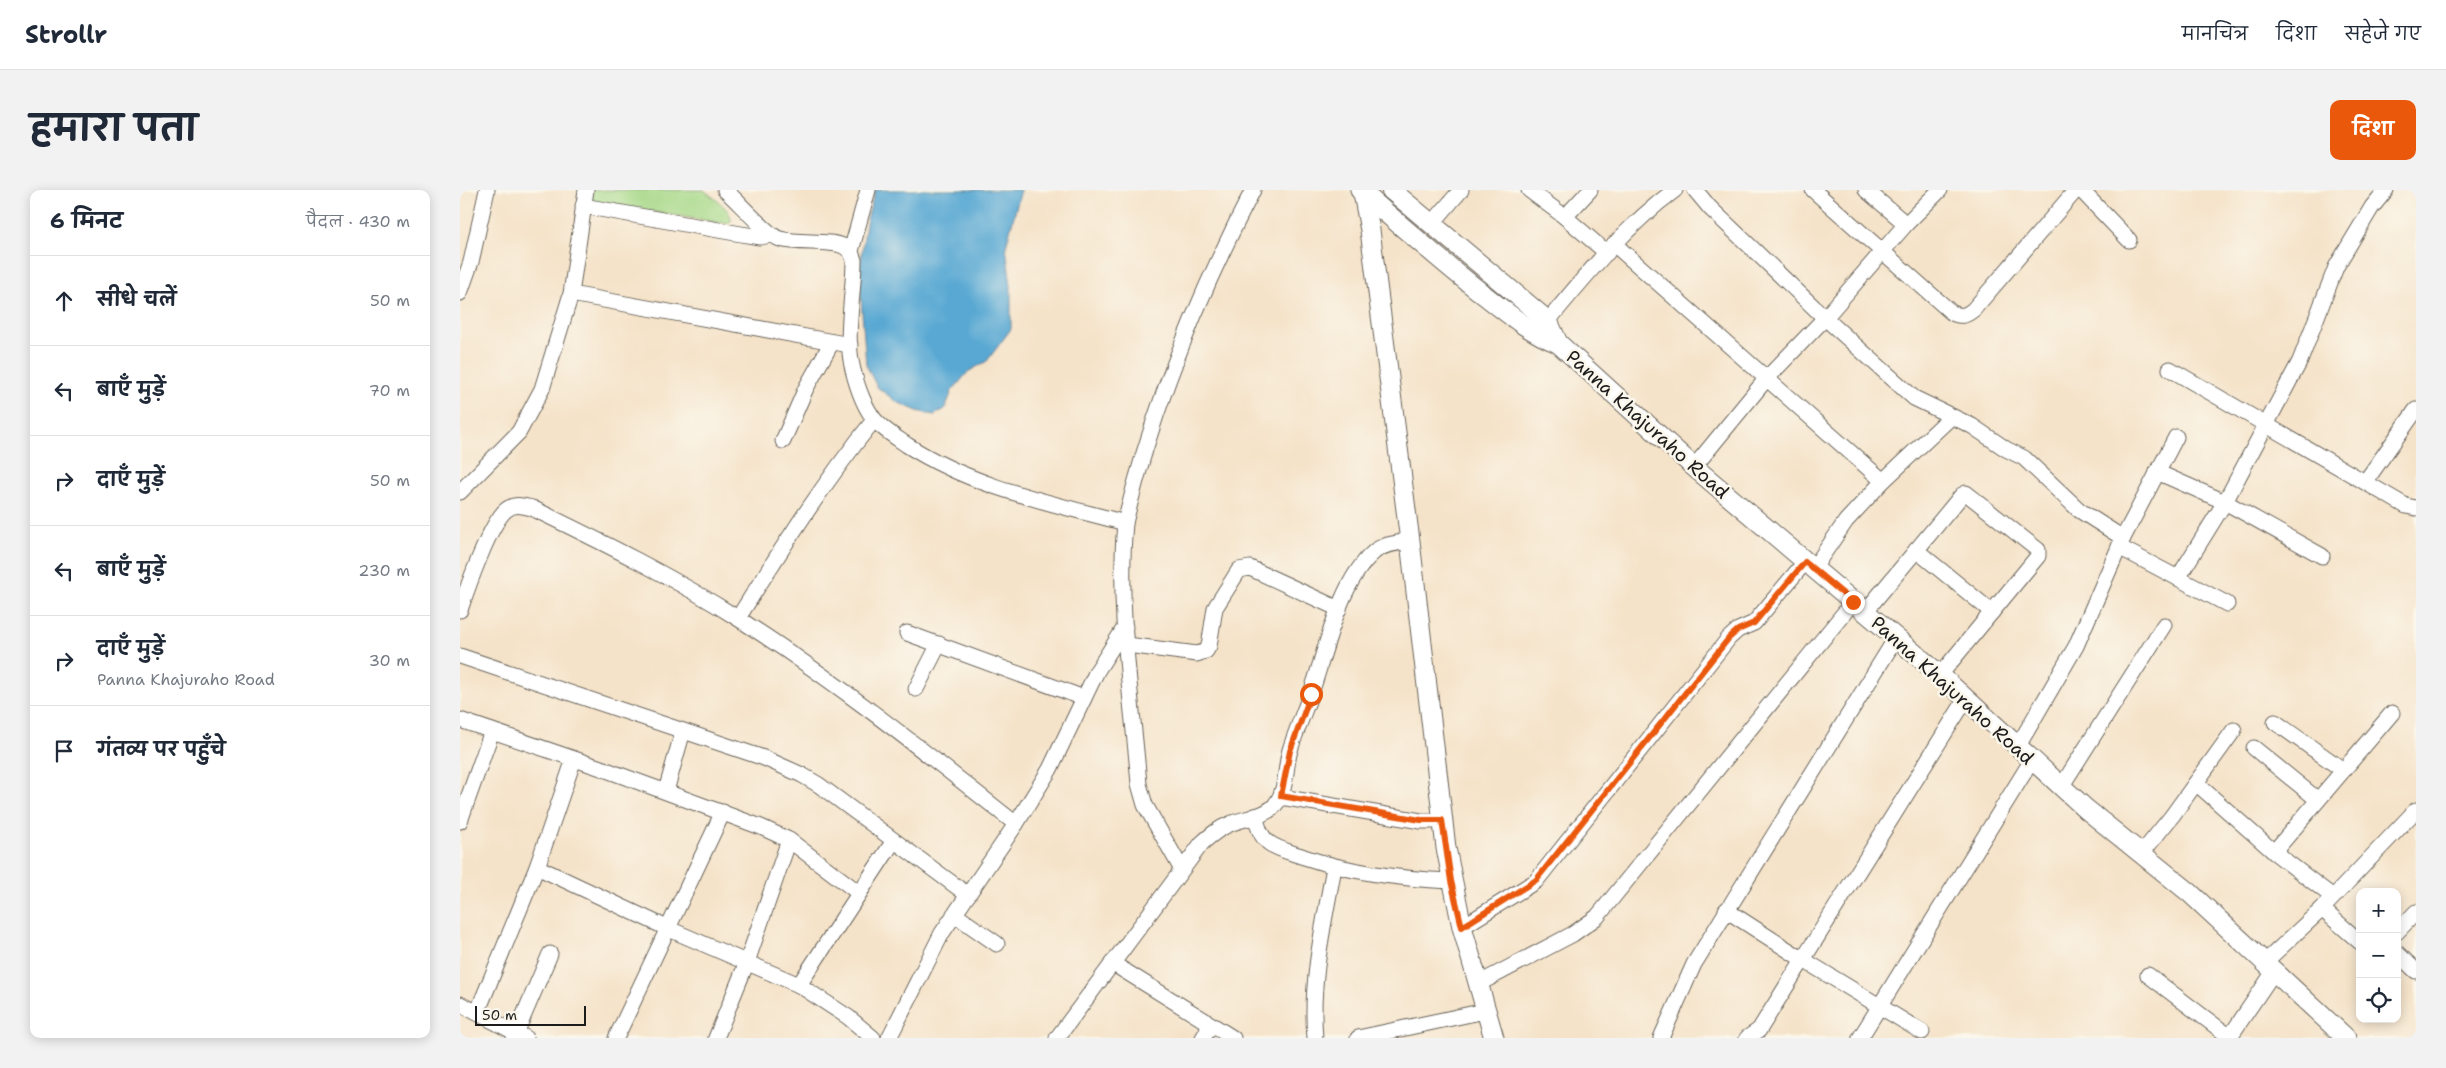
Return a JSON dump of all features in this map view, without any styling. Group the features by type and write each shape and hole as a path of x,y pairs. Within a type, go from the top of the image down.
{"main road":[{"name":"Panna Khajuraho Road","path":"1391,190 1694,467 1940,675 2061,787 2142,853 2270,966 2346,1038"},
{"name":"Panna Khajuraho Road","path":"1362,191 1451,269 1542,328"},
{"path":"1362,191 1370,230 1451,881 1485,1011 1494,1038"}],"street":[{"path":"460,293 465,260 487,190"},
{"path":"460,492 519,432 530,415 554,355 572,294 582,206 586,190"},
{"path":"725,190 771,235"},
{"path":"868,190 851,251 854,267 850,345 853,369 862,398 874,420 899,440 926,457 957,472 1010,491 1125,523"},
{"path":"1181,868 1146,806 1139,784 1125,627 1123,544 1125,523 1169,375 1197,304 1254,190"},
{"path":"1431,225 1461,190"},
{"path":"1529,190 1611,248 1767,378 1883,481"},
{"path":"1565,217 1590,190"},
{"path":"1542,328 1611,248 1655,205 1675,190"},
{"path":"1695,190 1710,208 1825,318 1914,398 1972,426 2006,449 2024,458 2078,510 2121,542 2178,578 2227,604"},
{"path":"1813,190 1952,313 1966,316 1974,310 2076,190"},
{"path":"1866,190 1906,224"},
{"path":"1694,467 1767,378 1825,318 1884,252 1906,224 1940,190"},
{"path":"2081,190 2129,240"},
{"path":"2178,578 2225,502 2300,362 2336,267 2372,207 2386,190"},
{"path":"582,206 760,237 771,235 794,242 834,244 843,246 851,251"},
{"path":"572,294 850,345"},
{"path":"783,442 806,388 832,342"},
{"path":"2170,369 2406,506 2416,508"},
{"path":"2365,482 2416,410"},
{"path":"1462,927 1536,880 1729,638 1738,630 1754,623 1809,565 1883,481 1951,417"},
{"path":"738,618 805,511 837,466 874,420"},
{"path":"2018,746 2076,646 2121,542 2176,436"},
{"path":"2157,472 2225,502 2322,556"},
{"path":"1478,984 1572,934 1597,917 1859,607 1916,550 1962,495 1970,494 2039,553 1940,675"},
{"path":"460,610 474,570 497,522 506,510 517,505 532,508 680,585 738,618 868,708 1016,824"},
{"path":"1057,1038 1181,868 1202,843 1228,824 1255,816 1274,807 1281,796 1290,751 1339,609 1352,582 1365,561 1376,550 1410,541"},
{"path":"1916,550 1992,612"},
{"path":"1127,645 1197,654 1206,651 1209,646 1215,608 1239,570 1244,567 1250,568 1339,609"},
{"path":"2061,787 2164,625"},
{"path":"890,1038 934,948 954,914 1016,824 1050,768 1097,671 1125,627"},
{"path":"908,634 1084,698"},
{"path":"1661,1038 1694,964 1896,638"},
{"path":"916,689 939,644"},
{"path":"460,656 764,758 802,775 968,895"},
{"path":"1747,1038 1760,1030 1802,959 1966,699"},
{"path":"2274,852 2392,713"},
{"path":"460,720 666,791 723,812 789,840 859,893"},
{"path":"2275,722 2343,770"},
{"path":"2142,853 2234,730"},
{"path":"460,821 492,731"},
{"path":"666,791 683,731"},
{"path":"2254,748 2318,800"},
{"path":"477,1013 537,867 574,759"},
{"path":"1860,1038 2032,760"},
{"path":"2196,783 2274,852 2333,897"},
{"path":"1281,796 1421,820 1442,820"},
{"path":"2148,975 2230,1037 2270,966 2322,908 2416,810"},
{"path":"616,1038 723,812"},
{"path":"1255,816 1260,833 1269,842 1283,850 1334,867 1411,880 1451,881"},
{"path":"716,1038 747,962 789,840"},
{"path":"798,985 894,842"},
{"path":"537,867 669,929 798,985 848,1017 873,1038"},
{"path":"1315,1038 1313,1014 1316,966 1334,867"},
{"path":"2322,908 2356,938"},
{"path":"1726,910 1922,1032"},
{"path":"2401,928 2416,912"},
{"path":"954,914 997,944"},
{"path":"460,1004 518,1036 550,954"},
{"path":"2401,957 2416,971"},
{"path":"1112,963 1233,1038"},
{"path":"1358,1038 1383,1036 1485,1011"},
{"path":"1203,1038 1211,1025"}],"green space":[{"path":"583,190 704,190 725,208 731,221 727,224 592,202"}],"water":[{"path":"875,190 1021,190 1006,246 1011,286 1011,329 987,361 968,372 952,391 945,409 934,415 917,411 897,402 877,387 866,365 859,273 866,223"}],"route":[{"path":"1311,694 1290,751 1281,796 1421,820 1442,820 1451,881 1462,927 1484,916 1536,880 1729,638 1738,630 1754,623 1805,562 1853,602"}]}
